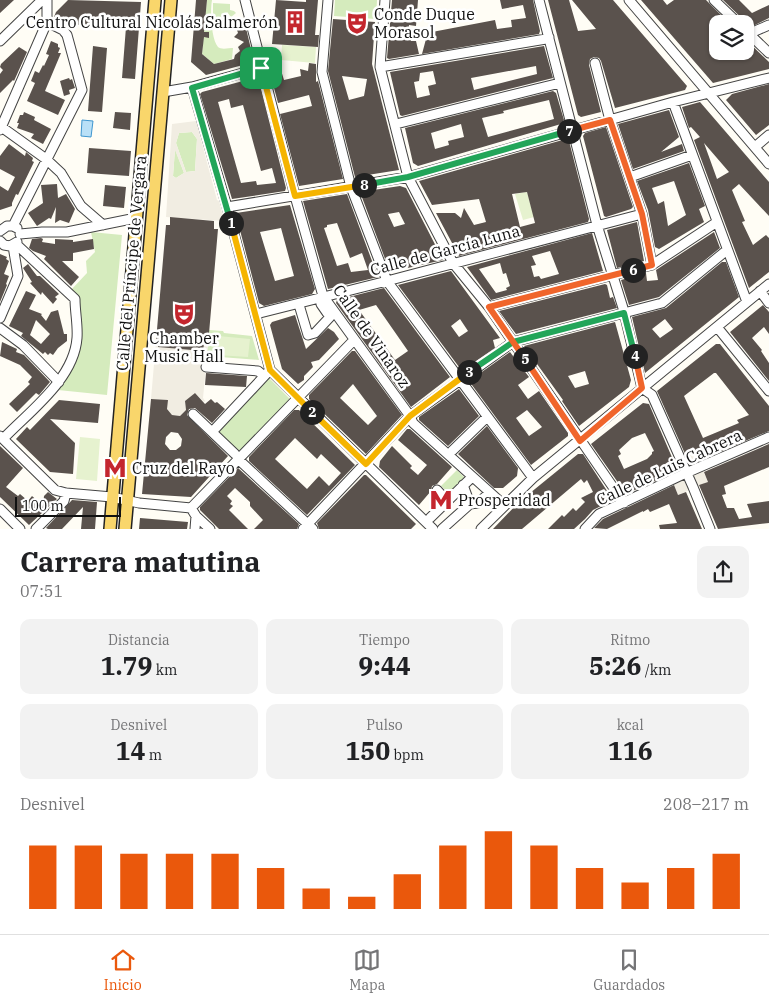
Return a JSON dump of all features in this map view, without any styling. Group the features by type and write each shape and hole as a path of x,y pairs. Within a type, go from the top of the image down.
{"main road":[{"name":"Calle del Príncipe de Vergara","path":"110,529 155,0"},
{"name":"Calle del Príncipe de Vergara","path":"124,529 171,0"}],"street":[{"path":"0,41 42,0"},
{"path":"47,0 47,22 1,128 46,159 61,173 81,206 103,225"},
{"name":"Calle de Vinaroz","path":"245,0 322,300 354,340 410,416 413,423 504,505"},
{"path":"328,0 322,72 350,187 387,281 533,478"},
{"path":"385,0 380,67 408,177 453,263 489,307 624,503"},
{"path":"539,0 597,225 624,313 642,388 652,395 710,529"},
{"path":"629,0 769,164"},
{"path":"714,0 730,15"},
{"path":"13,226 82,90 67,35 63,30 47,22"},
{"path":"754,31 769,25"},
{"path":"380,67 549,37"},
{"path":"754,39 769,54"},
{"path":"595,63 610,120 642,214 652,265"},
{"path":"163,92 192,88 261,68"},
{"path":"227,207 408,177 708,92 769,78"},
{"path":"396,124 560,83"},
{"path":"192,88 256,314 267,373"},
{"path":"673,102 747,302"},
{"path":"755,147 769,135"},
{"path":"630,177 692,155"},
{"name":"Calle de García Luna","path":"256,314 322,300 453,263 642,214"},
{"path":"20,234 67,232 136,218"},
{"path":"489,307 652,265 717,222"},
{"path":"0,229 6,226 13,226 18,229 20,234 15,245 18,276 0,318"},
{"path":"0,241 4,245 15,245 74,299 77,339 70,364 59,382 2,437 56,490 66,493 112,497 194,512 210,529"},
{"path":"193,414 308,527 410,416 513,342 662,303 727,250"},
{"path":"481,529 533,478 769,284"},
{"path":"760,291 769,303"},
{"path":"300,308 308,335 315,333 330,317 321,304 322,300"},
{"path":"717,327 769,390"},
{"path":"0,328 23,345 59,382"},
{"path":"195,529 194,512 237,457 298,399 354,340"},
{"path":"206,367 267,373 298,399 433,529"},
{"path":"212,432 267,373"},
{"path":"452,451 487,418"},
{"name":"Calle de Luis Cabrera","path":"585,529 599,514 769,437"},
{"path":"430,518 470,479"},
{"path":"463,486 470,504"},
{"path":"437,490 447,501"},
{"path":"36,529 64,500 66,493"},
{"path":"442,529 470,504 478,503 487,495"},
{"path":"0,509 20,529"}],"green space":[{"path":"207,0 212,0 212,24 214,38 218,47 233,48 232,59 214,64 202,54"},
{"path":"335,0 377,0 376,19 334,16"},
{"path":"213,3 230,4 230,10 236,13 231,17 227,12 226,19 213,19"},
{"path":"282,45 316,47 315,63 281,60"},
{"path":"192,132 197,139 195,171 186,172 176,143 179,133"},
{"path":"175,149 184,173 176,178 173,176"},
{"path":"527,192 534,217 523,220 515,194"},
{"path":"91,232 122,235 107,395 58,390 71,371 79,347 81,311 71,290 87,273 86,261 95,252"},
{"path":"209,330 252,336 259,360 207,356"},
{"path":"218,336 250,339 248,357 217,355"},
{"path":"268,377 291,400 238,455 215,432"},
{"path":"80,437 100,439 97,481 76,479"},
{"path":"457,470 466,479 451,495 441,486"}],"shaded area":[{"path":"196,121 224,221 166,217 172,124","holes":["192,132 197,139 195,171 186,172 176,143 179,133","175,150 184,173 176,178 173,176"]},
{"path":"156,341 159,341 159,347 203,351 204,344 208,345 203,398 205,401 195,393 185,401 186,410 180,416 172,415 167,409 167,400 151,399"},
{"path":"695,452 708,482 678,495 666,465"}],"water":[{"path":"82,120 93,121 91,137 81,136"}],"building":[{"path":"0,0 14,0 0,13"},
{"path":"68,0 141,2 135,79 122,78 126,27 67,24 57,20 54,17 56,12"},
{"path":"196,0 207,0 204,32 209,32 209,38 204,37 202,54 214,64 234,59 235,55 240,51 238,47 244,42 234,37 238,33 237,30 246,28 254,62 206,75 191,62"},
{"name":"Centro Cultural Nicolás Salmerón","path":"276,0 306,2 306,0 318,0 315,35 319,35 318,47 272,44"},
{"path":"392,0 418,0 416,26 409,25 408,39 416,41 419,54 387,58"},
{"path":"500,0 533,0 540,31 539,34 422,54 426,39 430,38 432,32 495,20 497,29 512,27 511,20 526,18 523,5 502,9"},
{"path":"548,0 569,0 578,31 596,29 572,0 613,0 687,86 685,90 615,108 601,61 599,58 594,57 590,59 589,65 601,112 581,117 578,115"},
{"path":"641,0 663,0 667,5 674,0 706,0 721,15 709,15 709,60 754,60 754,48 769,62 769,69 713,83"},
{"path":"723,0 739,0 752,13 769,5 769,18 754,26 754,15 739,15"},
{"path":"333,19 375,22 372,64 399,170 355,177 328,71","holes":["342,76 367,79 364,96 349,100"]},
{"path":"51,41 58,44 60,48 58,53 61,53 45,91 65,100 58,115 27,101 35,83 31,81 35,71 39,73 44,66 49,55 46,54"},
{"path":"93,46 107,48 102,112 88,111"},
{"path":"544,46 553,78 402,116 400,115 390,72","holes":["536,66 537,74 474,90 471,78","433,71 436,84 428,86 430,95 417,98 414,82 419,81 420,73"]},
{"path":"19,47 27,52 14,81 0,93 0,74 3,70 0,67 1,64"},
{"path":"309,63 316,64 316,82 318,81 343,179 299,186 280,114 312,106 309,95 278,103 268,65 280,67 284,80 301,76 300,69 308,71"},
{"path":"258,77 286,188 285,191 232,199 200,94","holes":["229,99 231,108 243,105 261,171 272,168 276,183 257,185 256,181 241,183 218,102"]},
{"path":"69,78 70,80 72,79 75,88 69,90 70,94 64,96 60,81"},
{"path":"769,84 769,125 756,135 726,100 732,94"},
{"path":"553,91 556,93 564,120 561,124 418,166 413,163 405,128","holes":["549,100 554,119 488,137 482,118","461,124 464,137 448,141 449,145 435,149 431,133"]},
{"path":"700,102 769,182 769,216 739,184 732,190 745,221 742,222 753,245 766,235 769,238 769,272 749,288 694,140 700,137 691,127 689,128 682,107","holes":["704,143 729,172 717,179"]},
{"path":"669,110 679,137 661,152 682,144 684,151 633,169 618,124"},
{"path":"24,112 35,117 34,120 51,129 43,144 31,138 34,134 17,128 20,115 23,115"},
{"path":"115,112 131,113 130,130 113,128"},
{"path":"606,127 633,207 606,217 604,216 583,136 585,133"},
{"path":"566,139 569,141 589,219 588,222 459,256 436,213 455,213 461,218 464,208 474,225 486,222 479,199 432,205 419,181","holes":["527,192 535,223 520,227 512,194"]},
{"path":"9,144 25,156 26,152 33,158 32,161 34,162 18,195 16,194 12,206 0,210 0,186 8,191 15,177 0,169 0,156"},
{"path":"89,148 131,151 129,176 87,173"},
{"path":"689,163 705,206 699,209 704,222 659,249 655,247 648,210 637,181","holes":["674,181 686,215 668,226 664,201 658,204 652,188"]},
{"path":"57,184 58,198 66,194 75,209 69,223 60,220 55,223 56,207 51,219 49,218 37,226 28,213 43,203 41,185"},
{"path":"105,185 126,187 124,208 103,206"},
{"path":"400,186 406,188 443,260 390,272 360,192","holes":["399,212 405,224 394,227 388,214"]},
{"path":"347,194 378,277 328,289 303,201","holes":["337,223 350,258 362,253 368,270 351,272 348,263 337,266 324,228 327,225"]},
{"path":"290,205 315,289 312,294 264,306 259,303 236,213","holes":["281,228 294,276 275,281 260,232"]},
{"path":"170,217 214,221 214,229 218,229 208,345 204,344 203,351 158,347 159,341 156,341 166,225 170,225"},
{"path":"637,222 644,261 617,268 607,230"},
{"path":"714,232 720,248 659,297 629,305 621,280 646,273 647,281 658,280 656,270"},
{"path":"592,233 603,271 491,300 467,267","holes":["550,251 559,274 541,279 539,276 534,277 531,266 536,265 532,256","500,263 503,274 506,273 510,286 506,288 507,290 496,293 479,269"]},
{"path":"32,239 43,239 42,242 55,244 55,239 73,240 73,242 93,239 94,249 73,253 73,261 62,261 79,277 71,286 44,259 46,256 29,248"},
{"path":"0,254 7,257 6,259 9,261 4,274 9,276 0,302"},
{"path":"722,262 726,262 739,297 645,373 632,317 666,308","holes":["665,319 673,329 660,338 652,329"]},
{"path":"28,264 37,276 40,276 59,294 55,297 57,299 53,304 30,283 32,282 23,268"},
{"path":"451,271 500,338 493,340 495,348 462,371 398,285","holes":["460,319 468,331 459,337 451,326"]},
{"path":"607,285 610,298 613,297 617,308 516,334 499,311"},
{"path":"384,288 450,377 411,407 336,303 337,300","holes":["376,305 408,351 395,360 359,310"]},
{"path":"26,291 36,295 29,309 42,314 46,321 51,312 58,310 64,334 67,334 67,341 53,355 50,353 48,355 45,352 43,354 21,336 23,333 9,326","holes":["36,320 50,334 41,344 30,335"]},
{"path":"763,305 769,312 769,334 764,327 752,338 762,350 769,363 769,381 730,332"},
{"path":"295,315 306,349 328,328 339,339 319,360 311,362 313,367 304,376 304,380 298,384 282,369 270,325 272,322"},
{"path":"615,322 631,380 629,387 579,426 563,400 524,346","holes":["585,371 589,384 575,388 568,376"]},
{"path":"2,342 17,349 16,352 24,355 50,382 39,395 36,393 17,412 9,404 30,384 28,382 32,377 20,365 0,356"},
{"path":"716,344 720,344 769,406 769,431 698,461 695,452 686,456 657,391","holes":["716,373 749,415 737,420 739,423 703,438 684,396"]},
{"path":"352,351 355,351 402,415 366,454 309,399 309,395","holes":["353,384 377,416 368,425 340,398"]},
{"path":"510,352 529,377 518,385 528,399 539,391 568,433 568,436 531,465 469,381","holes":["527,410 542,427 529,436 516,418"]},
{"path":"206,373 247,376 246,387 205,385"},
{"path":"459,389 479,416 448,446 419,420 419,417"},
{"path":"195,393 205,404 211,399 225,409 212,423 195,408 189,409 187,415 228,456 191,497 142,494 151,399 168,400 167,409 172,415 180,416 186,410 185,401","holes":["171,432 178,433 182,439 181,446 176,450 170,450 165,444 166,437"]},
{"path":"59,400 100,404 98,423 50,419 75,443 73,474 50,472 16,439 27,427 30,430"},
{"path":"643,403 649,404 674,462 666,465 670,474 626,494 591,444","holes":["645,433 654,451 647,459 624,469 618,456 621,454 619,450 632,438"]},
{"path":"294,410 299,410 355,465 307,515 249,461 249,457","holes":["295,438 317,459 321,454 341,473 329,486 319,476 307,489 275,459"]},
{"path":"487,426 518,468 517,476 503,488 494,488 458,454"},
{"path":"407,429 410,429 452,467 437,484 432,486 431,491 419,505 379,467 380,461 392,446 412,466 410,468 418,475 427,465 398,440"},
{"path":"769,444 769,467 724,486 726,494 722,495 727,508 734,508 739,519 752,517 747,504 769,501 769,523 718,529 699,485 708,482 704,472"},
{"path":"0,446 23,468 6,487 18,496 20,494 28,501 32,496 43,506 44,496 48,492 57,499 29,525 0,497"},
{"path":"578,454 583,454 613,500 593,510 574,529 548,529 562,515 564,517 573,508 576,511 585,502 581,498 593,492 587,480 584,483 581,479 522,529 493,529 519,502"},
{"path":"238,468 299,524 297,529 254,529 263,520 250,506 250,502 235,488 227,496 232,501 230,504 233,506 229,510 248,529 219,529 200,510 200,507"},
{"path":"364,475 416,524 411,529 319,529 317,523"},
{"path":"674,485 678,495 686,492 702,529 660,529 659,525 677,523 669,504 650,512 648,509 643,511 607,529 594,528 603,519"},
{"path":"72,500 97,502 95,529 81,529 83,507 62,529 46,528"},
{"path":"140,518 188,522 187,529 139,529"}],"place":[{"name":"Centro Cultural Nicolás Salmerón","path":"295,22"},
{"name":"Conde Duque Morasol","path":"357,23"},
{"name":"Chamber Music Hall","path":"184,314"},
{"name":"Cruz del Rayo","path":"115,468"},
{"name":"Prosperidad","path":"441,500"}],"route":[{"path":"261,68 192,88 227,207 270,370 366,464 410,416 513,342 624,313 642,388 580,441 513,342 489,307 652,265 642,214 610,120 408,177 295,196 261,68"}]}
